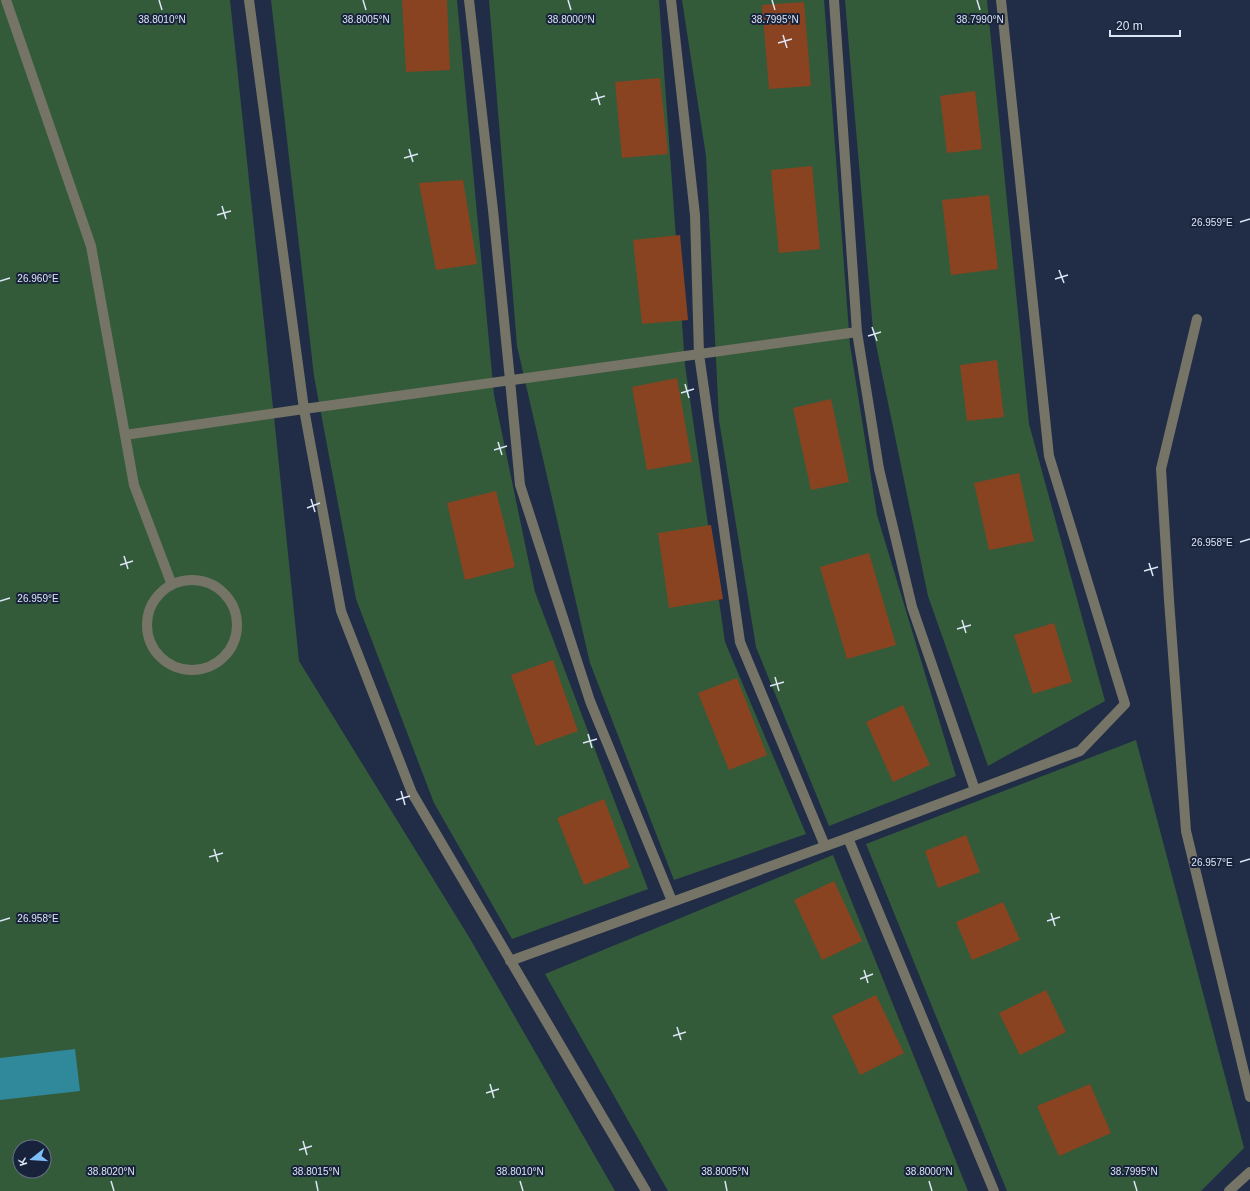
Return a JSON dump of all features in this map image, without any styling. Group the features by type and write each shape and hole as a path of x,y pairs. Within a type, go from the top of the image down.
{"street":[{"path":"6,0 91,246 134,485 172,585"},
{"path":"249,0 304,408 341,611 412,793 646,1191"},
{"path":"469,0 493,210 520,485 590,701 672,901"},
{"path":"671,0 695,215 699,354 740,642 825,846"},
{"path":"834,0 857,332 879,469 912,607 975,790"},
{"path":"510,961 848,838 1080,751 1125,704 1049,456 1001,0"},
{"path":"1197,319 1162,469 1169,600 1186,831 1250,1097"},
{"path":"125,435 304,408 857,332"},
{"path":"186,580 201,580 215,586 226,595 234,608 238,623 236,638 229,652 218,663 205,669 190,671 175,667 162,660 153,648 148,634 147,619 152,605 160,593 172,585 186,580"},
{"path":"848,838 994,1191"},
{"path":"1229,1191 1250,1172"}],"shaded area":[{"path":"0,0 230,0 299,661 469,937 615,1191 0,1191"},
{"path":"271,0 457,0 494,395 535,592 648,889 512,939 434,803 356,599 314,376"},
{"path":"489,0 659,0 685,365 725,642 806,834 674,880 590,663 517,346"},
{"path":"682,0 824,0 850,345 877,515 956,776 829,826 756,647 719,420 706,156"},
{"path":"845,0 987,0 1029,424 1105,701 988,766 928,596 873,330"},
{"path":"1136,740 1244,1148 1201,1191 1007,1191 866,844"},
{"path":"833,855 968,1191 668,1191 545,974"},
{"path":"75,1049 80,1091 0,1100 0,1058"}],"building":[{"path":"402,0 447,0 450,70 406,72"},
{"path":"804,2 811,86 769,89 762,5"},
{"path":"660,78 668,154 622,158 615,82"},
{"path":"975,91 982,149 947,153 940,96"},
{"path":"812,166 820,249 779,253 771,170"},
{"path":"463,180 477,264 436,270 419,183"},
{"path":"989,195 998,269 951,275 942,200"},
{"path":"680,235 688,320 642,324 633,240"},
{"path":"997,360 1004,417 967,421 960,365"},
{"path":"677,378 692,462 647,470 632,387"},
{"path":"831,399 849,482 811,490 793,408"},
{"path":"1019,473 1034,541 989,550 974,483"},
{"path":"496,491 515,567 465,580 447,503"},
{"path":"711,525 723,599 669,608 658,533"},
{"path":"869,553 896,645 847,659 820,567"},
{"path":"1054,623 1072,682 1033,694 1014,635"},
{"path":"553,660 578,731 536,746 511,675"},
{"path":"737,678 767,755 729,770 698,693"},
{"path":"903,705 930,765 893,782 866,722"},
{"path":"604,799 630,867 584,885 557,818"},
{"path":"966,835 980,872 938,888 925,851"},
{"path":"834,881 862,941 822,960 794,900"},
{"path":"1003,902 1020,940 972,960 956,922"},
{"path":"1046,990 1066,1032 1020,1055 999,1013"},
{"path":"876,995 904,1053 860,1075 832,1016"},
{"path":"1090,1084 1111,1133 1059,1156 1037,1106"}]}
